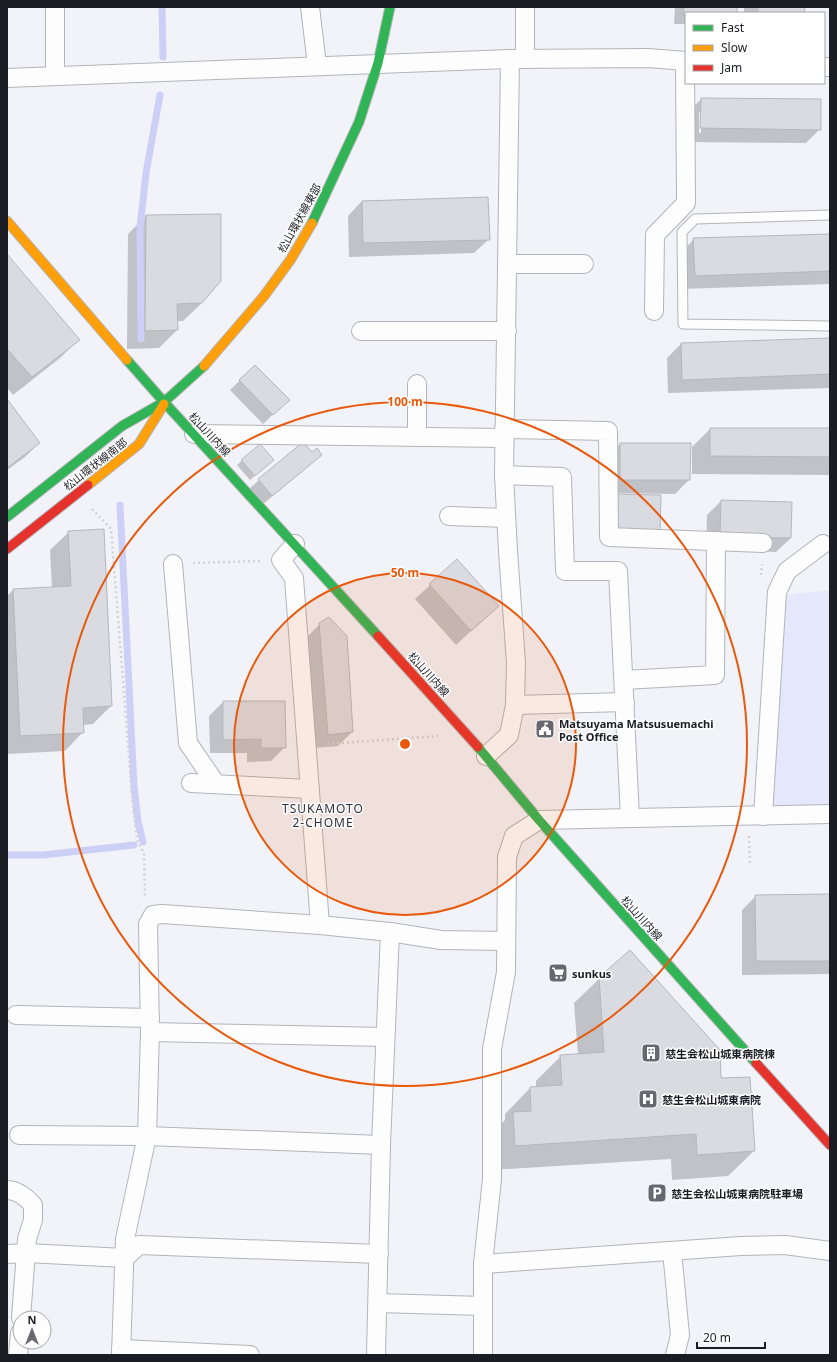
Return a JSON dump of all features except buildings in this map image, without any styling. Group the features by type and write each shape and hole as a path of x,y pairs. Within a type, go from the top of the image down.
{"main road":[{"name":"松山環状線東部","path":"164,402 206,364 264,296 290,259 316,216 359,122 378,63 390,7"},
{"name":"松山川内線","path":"7,221 164,402 295,544 486,756 539,820 830,1145"},
{"name":"松山環状線南部","path":"7,517 122,426 164,402"},
{"name":"松山環状線南部","path":"7,549 139,444 164,402"}],"street":[{"path":"55,7 55,76"},
{"path":"310,7 318,65"},
{"path":"486,756 510,736 515,706 516,663 506,518 504,433 508,264 518,58 525,7"},
{"path":"7,78 518,58 648,58 685,61"},
{"path":"654,311 655,235 686,203 686,84"},
{"path":"508,264 584,264"},
{"path":"361,331 507,332"},
{"path":"417,384 417,437"},
{"path":"194,434 417,437 504,433 608,431 609,536 763,543"},
{"path":"504,475 562,477 565,571 618,571 630,818"},
{"path":"449,516 506,518"},
{"path":"624,680 715,676 716,542"},
{"path":"295,544 281,560 294,578 320,925"},
{"path":"763,816 777,592 787,571 823,544"},
{"path":"173,564 188,743 216,784"},
{"path":"515,706 625,702"},
{"path":"191,783 310,789"},
{"path":"483,1355 484,1264 492,1179 492,1049 506,972 507,857 514,836 539,820 830,814"},
{"path":"250,1355 121,1352 125,1239 147,1136 150,1025 148,924 153,915 162,914 320,925 390,932 441,940 506,941"},
{"path":"376,1355 381,1145 390,932"},
{"path":"16,1014 150,1025 385,1037"},
{"path":"19,1135 147,1136 381,1145"},
{"path":"7,1190 11,1190 27,1198 33,1205 33,1220 27,1239 22,1310"},
{"path":"7,1254 26,1253 125,1258 139,1245 379,1254"},
{"path":"484,1264 741,1246 784,1245 830,1251"},
{"path":"672,1251 680,1335 675,1355"},
{"path":"378,1303 483,1306"}],"lane":[{"path":"830,215 695,220 682,232 683,324 830,326"}],"path":[{"path":"89,506 112,528 133,807 137,840 144,853 145,903 153,915"},
{"path":"173,564 281,560"},
{"path":"307,746 440,736"}],"shaded area":[{"path":"830,590 830,806 771,807 781,602 787,595"}],"waterway":[{"path":"162,7 163,57"},
{"path":"141,339 140,228 146,173 160,95"},
{"path":"120,505 134,787 138,821 143,842"},
{"path":"7,855 43,855 134,845"}],"traffic: fast":[{"path":"312,223 359,122 378,63 390,7"},
{"path":"127,360 378,636"},
{"path":"7,517 122,426 164,402 204,366"},
{"path":"478,747 539,820 756,1063"}],"traffic: slow":[{"path":"7,221 127,360"},
{"path":"204,366 264,296 291,259 312,223"},
{"path":"88,485 139,444 164,404"}],"traffic: jam":[{"path":"7,549 88,485"},
{"path":"378,636 478,747"},
{"path":"756,1063 830,1145"}],"place":[{"name":"Matsuyama Matsusuemachi Post Office","path":"545,729"},
{"name":"sunkus","path":"558,973"},
{"name":"慈生会松山城東病院棟","path":"651,1053"},
{"name":"慈生会松山城東病院","path":"648,1099"},
{"name":"慈生会松山城東病院駐車場","path":"657,1193"}],"district":[{"name":"TSUKAMOTO 2-CHOME","path":"323,815"}]}
